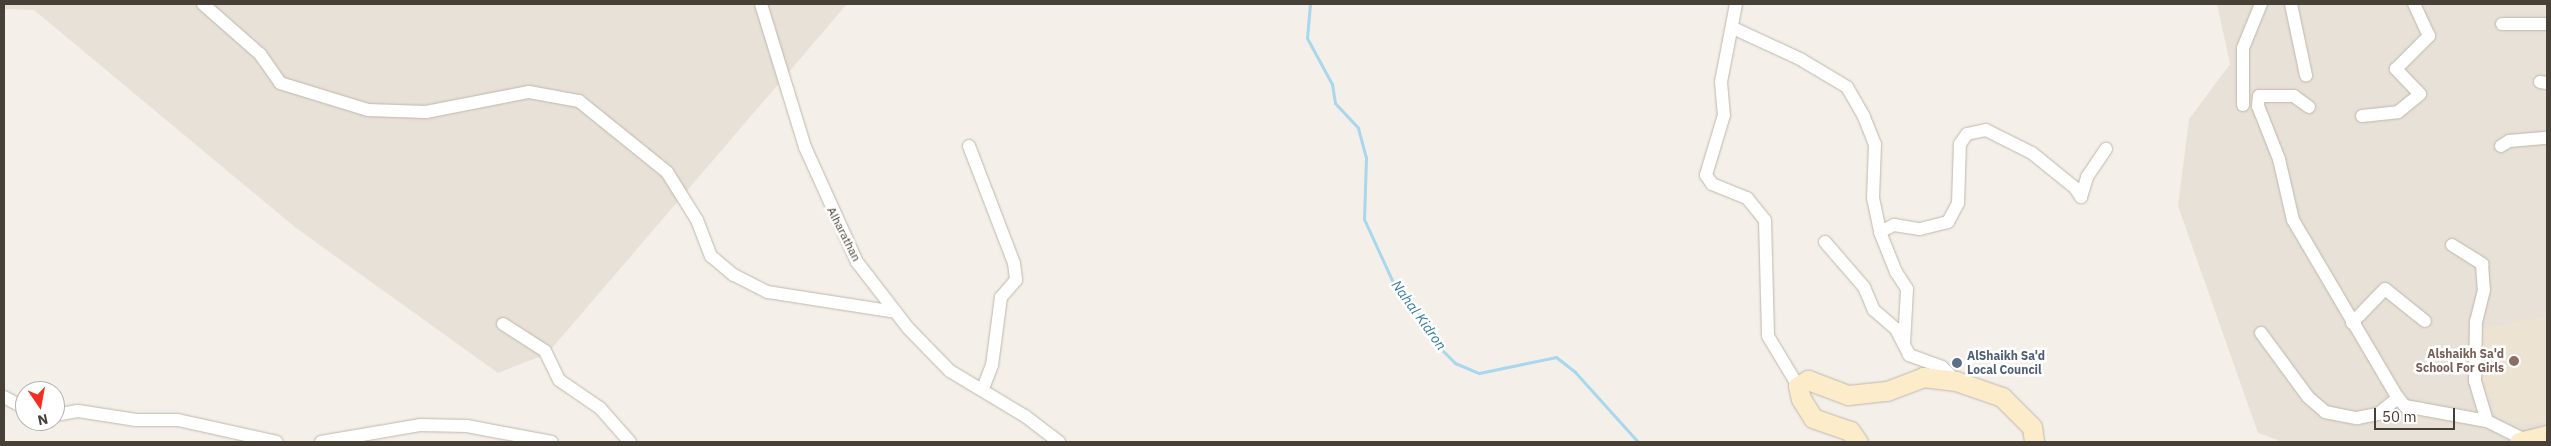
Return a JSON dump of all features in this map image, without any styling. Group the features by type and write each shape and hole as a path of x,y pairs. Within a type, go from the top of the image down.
{"street":[{"path":"203,4 260,54 280,83 368,110 426,112 529,92 579,101 668,172 697,220 711,256 734,275 768,292 895,312"},
{"name":"Alharathan","path":"761,4 805,147 828,202 857,262 895,312 950,371 983,388 1059,442"},
{"path":"1736,4 1734,28 1721,82 1724,115 1706,175 1712,184 1747,198 1765,220 1768,336 1798,386 1801,400 1813,418 1850,431 1858,442"},
{"path":"2243,105 2243,48 2261,4"},
{"path":"2290,4 2306,75"},
{"path":"2362,116 2398,112 2420,94 2396,69 2429,36 2414,4"},
{"path":"2502,24 2547,24"},
{"path":"1734,28 1800,59 1847,86 1875,144 1873,198 1880,232 1896,272 1907,289 1904,344"},
{"path":"2309,107 2294,96 2259,96 2258,106 2279,159 2293,220 2352,323 2398,398 2405,406 2487,421 2521,441 2547,436"},
{"path":"1880,232 1894,225 1920,229 1948,222 1958,203 1960,144 1967,134 1986,130 2032,153 2075,188 2081,197 2087,177 2106,149"},
{"path":"2500,146 2509,141 2547,138"},
{"path":"969,146 1014,262 1016,280 1001,297 992,365 983,388"},
{"path":"1824,242 1864,287 1874,310 1896,329 1909,354 1942,367 1956,381"},
{"path":"2452,244 2482,264 2484,290 2476,321 2476,381 2487,421"},
{"path":"2352,323 2384,289 2425,321"},
{"path":"503,324 545,351 560,380 600,408 630,442"},
{"path":"2261,333 2308,396 2325,412 2357,418 2378,414 2398,398"},
{"path":"1798,386 1808,380 1848,395 1887,391 1923,377 1956,381 2002,397 2032,427 2034,442"},
{"path":"65,413 78,411 136,420 178,420 277,442"},
{"path":"321,442 420,424 467,426 552,442"}],"shaded area":[{"path":"4,4 847,4 547,354 498,373 296,228 34,10 4,9"},
{"path":"2217,4 2547,4 2547,442 2283,442 2258,433 2178,206 2189,119 2230,64"},
{"name":"Alshaikh Sa'd School For Girls","path":"2547,316 2547,422 2524,424 2497,417 2493,399 2487,400 2480,392 2480,329"}],"waterway":[{"name":"Nahal Kidron","path":"1310,4 1307,38 1332,84 1335,103 1358,128 1366,157 1364,219 1397,291 1419,314 1439,347 1455,363 1479,373 1556,357 1575,372 1638,442"}],"place":[{"name":"Alshaikh Sa'd School For Girls","path":"2514,361"},
{"name":"AlShaikh Sa'd Local Council","path":"1957,363"}]}
